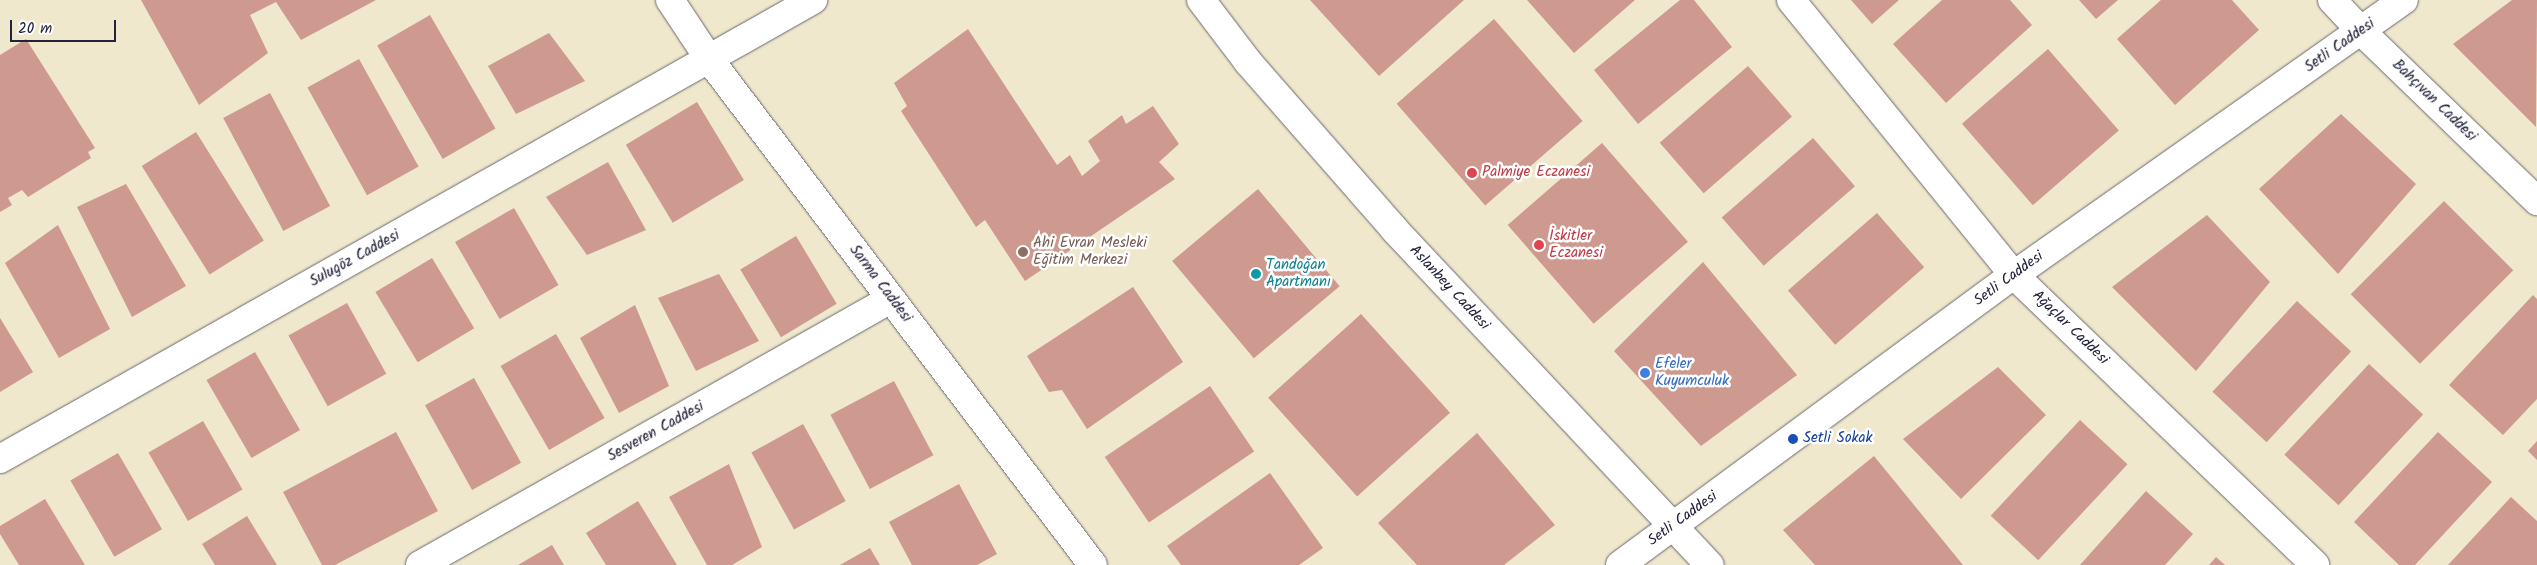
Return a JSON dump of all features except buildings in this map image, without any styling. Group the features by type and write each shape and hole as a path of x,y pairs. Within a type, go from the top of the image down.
{"street":[{"name":"Sarma Caddesi","path":"670,0 709,59 892,299 1082,561"},
{"name":"Sulugöz Caddesi","path":"0,459 813,0"},
{"name":"Aslanbey Caddesi","path":"1201,0 1248,62 1394,229 1709,565"},
{"name":"Ağaçlar Caddesi","path":"1791,0 2014,275 2315,565"},
{"name":"Bahçıvan Caddesi","path":"2332,0 2361,31 2537,201"},
{"name":"Setli Caddesi","path":"1620,565 2014,275 2404,0"},
{"name":"Sesveren Caddesi","path":"420,565 892,299"}],"place":[{"name":"Palmiye Eczanesi","path":"1472,173"},
{"name":"İskitler Eczanesi","path":"1539,245"},
{"name":"Ahi Evran Mesleki Eğitim Merkezi","path":"1023,252"},
{"name":"Tandoğan Apartmanı","path":"1256,274"},
{"name":"Efeler Kuyumculuk","path":"1645,373"},
{"name":"Setli Sokak","path":"1793,439"}]}
